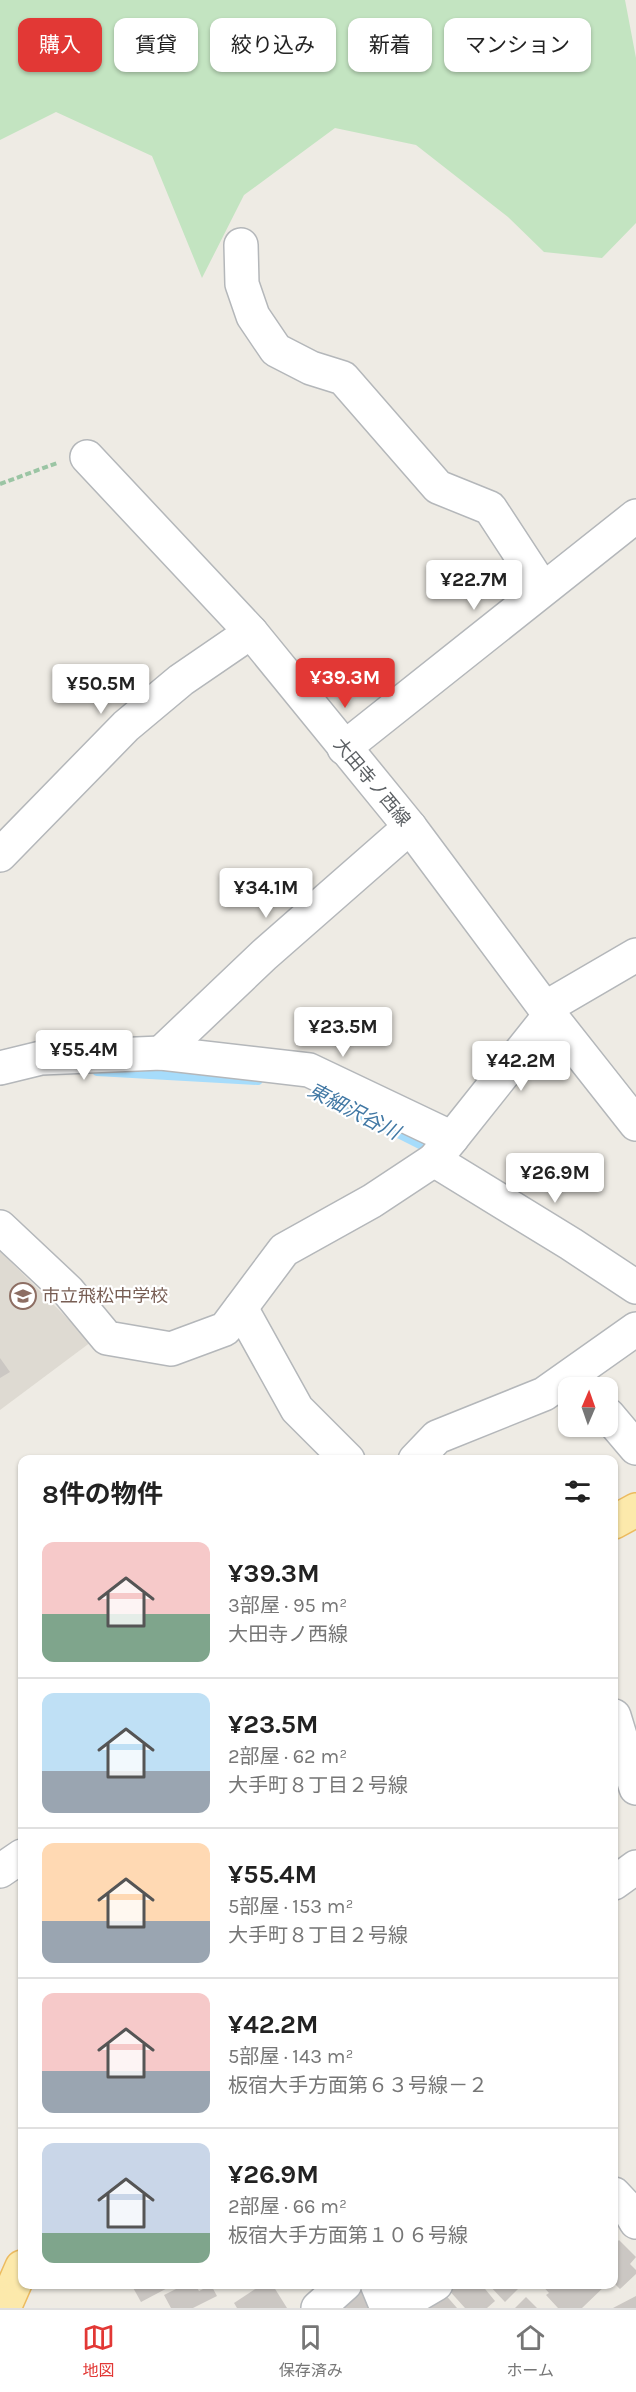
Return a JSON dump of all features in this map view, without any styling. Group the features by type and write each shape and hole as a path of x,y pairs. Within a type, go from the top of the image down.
{"main road":[{"path":"618,1520 636,1510"},
{"path":"4,2308 16,2270"}],"street":[{"path":"241,245 242,284 253,316 276,350 310,368 343,378 438,487 490,508 543,589"},
{"name":"大田寺ノ西線","path":"87,457 251,632 410,827 548,1012 636,1124"},
{"path":"344,748 636,516"},
{"path":"0,855 126,726 181,680 251,632"},
{"path":"161,1053 264,955 410,827"},
{"path":"0,1227 68,1291 107,1338 171,1349 225,1329 284,1250 372,1201 443,1149 548,1012 636,955"},
{"path":"0,1068 41,1058 161,1053 309,1070 443,1149 571,1244 636,1287"},
{"path":"241,1308 297,1409 343,1455"},
{"path":"582,1377 636,1329"},
{"path":"420,1455 437,1437 558,1389"},
{"path":"618,1427 636,1448"},
{"path":"623,1728 636,1788"},
{"path":"0,1871 18,1859"},
{"path":"618,1880 636,1867"},
{"path":"618,2198 636,2222"},
{"path":"318,2308 339,2289"},
{"path":"379,2289 387,2308"},
{"path":"395,2308 427,2289"}],"path":[{"path":"0,484 50,465 87,457"}],"shaded area":[{"name":"市立飛松中学校","path":"0,1251 91,1342 0,1410"}],"green space":[{"path":"0,0 625,0 636,58 636,223 602,258 544,252 508,217 416,145 335,128 244,195 202,278 152,156 56,112 0,140"}],"building":[{"path":"0,1358 10,1372 0,1378"},
{"path":"618,2241 636,2257 630,2264 636,2270 636,2274 620,2289 618,2287"},
{"path":"134,2289 166,2289 141,2302"},
{"path":"176,2289 198,2289 199,2291 213,2289 217,2296 193,2308 171,2308 164,2295"},
{"path":"255,2289 275,2289 287,2308 237,2308 234,2303"},
{"path":"360,2289 363,2289 372,2308 339,2308"},
{"path":"448,2289 485,2289 495,2301 487,2308 465,2308"},
{"path":"493,2289 518,2289 505,2302"},
{"path":"545,2289 602,2289 582,2308 558,2308 546,2295 549,2293"},
{"path":"443,2292 457,2308 425,2308"},
{"path":"636,2296 636,2308 613,2308"},
{"path":"526,2297 537,2308 515,2308"}],"waterway":[{"name":"東細沢谷川","path":"97,1071 258,1080"},
{"name":"東細沢谷川","path":"319,1093 436,1152"}],"place":[{"name":"市立飛松中学校","path":"23,1296"}]}
